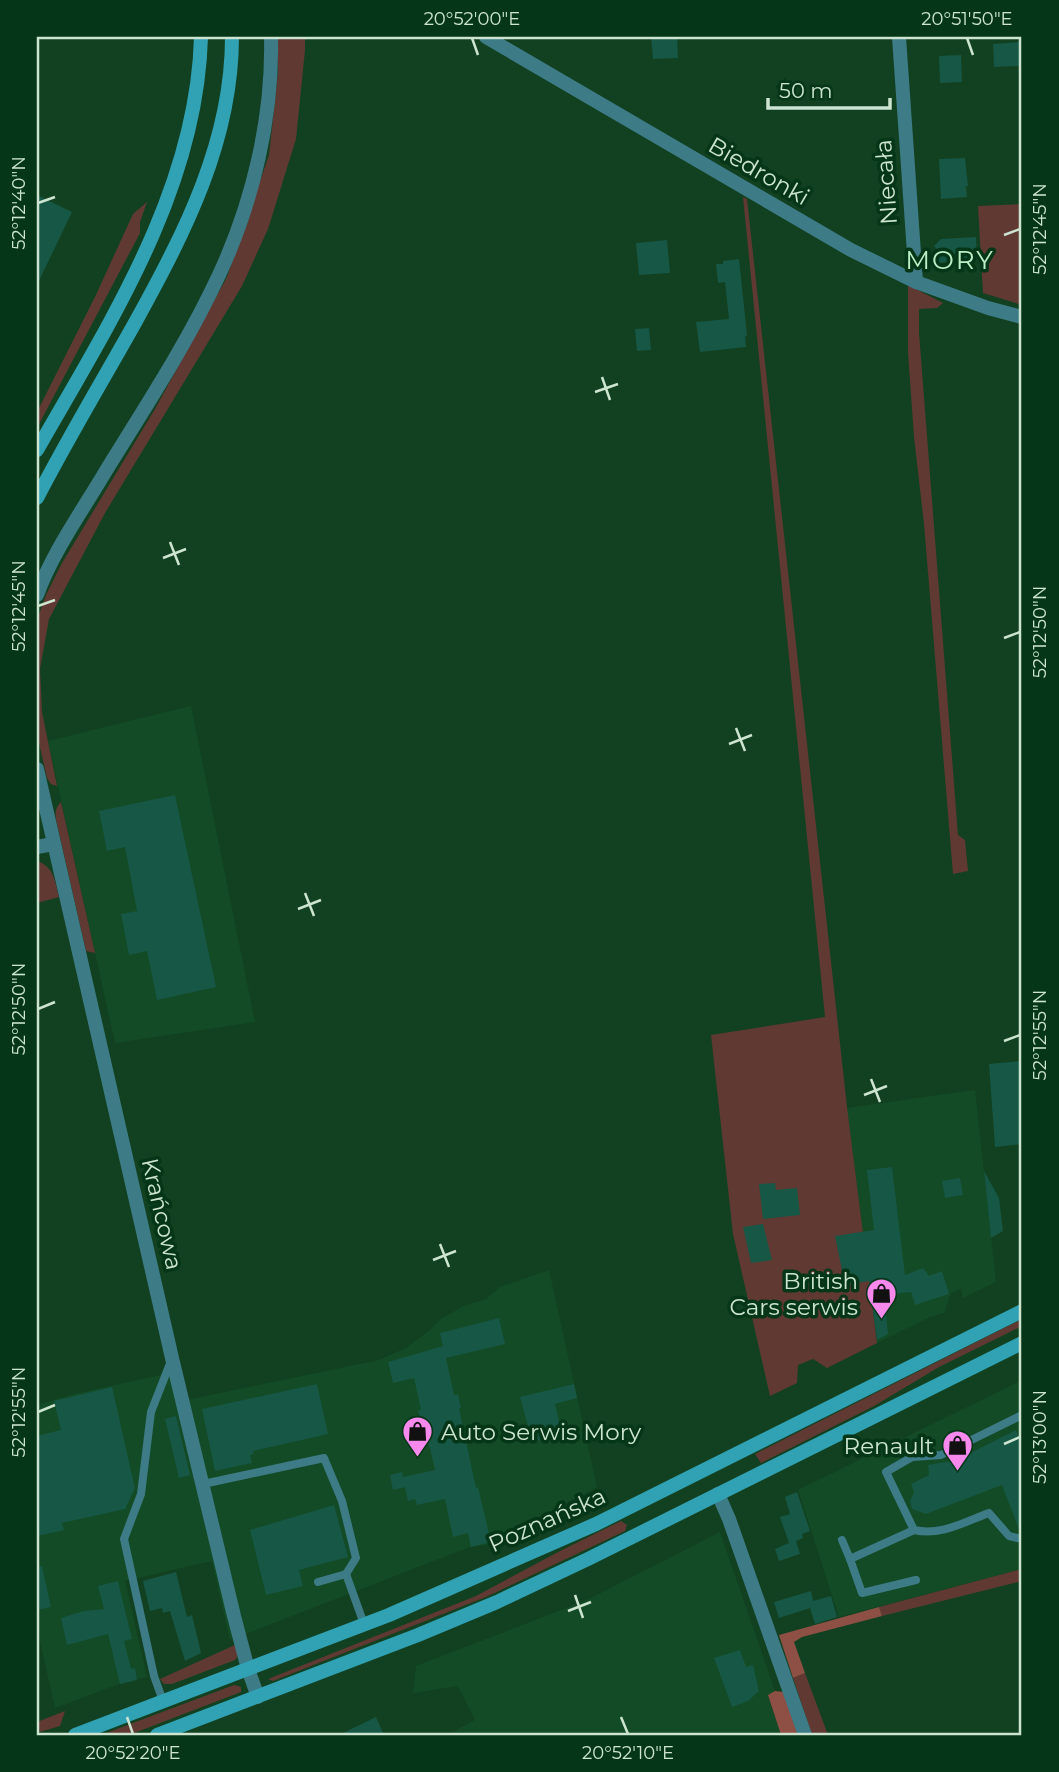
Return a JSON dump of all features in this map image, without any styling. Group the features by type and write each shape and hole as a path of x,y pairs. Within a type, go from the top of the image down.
{"main road":[{"path":"37,450 108,326 154,232 180,158 193,110 201,37"},
{"path":"37,498 175,251 200,195 222,122 229,88 232,37"},
{"name":"Poznańska","path":"75,1735 364,1624 596,1524 1022,1311"},
{"path":"157,1735 497,1602 1022,1343"}],"street":[{"path":"37,595 61,547 172,362 219,275 238,227 258,161 269,96 271,37"},
{"name":"Biedronki","path":"486,37 851,250 916,282 1022,317"},
{"name":"Niecała","path":"899,37 916,282"},
{"name":"Krańcowa","path":"37,769 203,1484 248,1669 258,1697"},
{"path":"37,847 53,844"},
{"path":"718,1494 805,1735"}],"lane":[{"path":"163,1702 151,1664 124,1539 141,1494 151,1412 173,1358"},
{"path":"914,1530 886,1472 912,1457 941,1455 1022,1415"},
{"path":"203,1484 324,1458 342,1501 356,1558 346,1574 318,1582"},
{"path":"850,1559 914,1530 928,1533 942,1531 989,1513 1009,1536 1022,1539"},
{"path":"842,1540 862,1593 916,1580"},
{"path":"346,1574 364,1624"}],"shaded area":[{"path":"277,37 305,37 305,50 296,139 268,229 242,286 105,513 49,619 40,669 42,712 57,786 51,784 47,778 37,734 37,620 62,563 155,409 227,277 269,155 278,73"},
{"path":"743,197 747,199 847,1107 877,1343 827,1368 813,1359 798,1365 797,1383 770,1396 733,1234 711,1035 825,1017"},
{"path":"147,202 140,222 140,233 37,428 37,412 133,214"},
{"path":"1022,204 1022,305 983,293 978,206"},
{"path":"908,285 943,303 937,308 919,309 919,333 958,835 965,840 968,871 953,874 924,524 914,437 908,352"},
{"path":"191,706 255,1022 115,1043 48,741"},
{"path":"61,802 95,953 86,951 57,824 56,812"},
{"path":"37,861 50,871 59,897 37,903"},
{"path":"975,1090 996,1282 963,1298 961,1289 951,1293 944,1313 877,1343 847,1108"},
{"path":"549,1270 597,1487 488,1544 467,1548 230,1640 212,1561 125,1581 147,1677 119,1684 55,1708 37,1628 37,1405 170,1373 177,1402 379,1360 406,1348 442,1318 464,1306 486,1299 500,1287"},
{"path":"1022,1319 1022,1326 939,1367 874,1406 761,1463 755,1454"},
{"path":"1022,1380 1022,1569 839,1617 798,1490"},
{"path":"621,1521 627,1525 625,1531 486,1597 273,1681 268,1679 476,1596"},
{"path":"720,1532 775,1691 768,1696 781,1735 447,1735 475,1720 458,1686 413,1693 416,1666 587,1600"},
{"path":"1022,1569 1022,1581 882,1616 879,1607"},
{"path":"879,1607 882,1616 802,1637 794,1642 805,1673 793,1678 779,1635"},
{"path":"237,1644 238,1656 235,1660 172,1684 164,1684 160,1679"},
{"path":"805,1673 828,1735 812,1735 793,1678"},
{"path":"234,1685 241,1687 241,1692 129,1735 101,1735"},
{"path":"775,1691 783,1692 798,1735 781,1735 768,1695"},
{"path":"65,1711 60,1726 40,1732 37,1722"}],"building":[{"path":"651,37 677,37 678,58 653,59"},
{"path":"1020,42 1021,66 994,67 993,44"},
{"path":"961,55 962,82 940,83 939,56"},
{"path":"965,158 967,197 941,199 939,159"},
{"path":"37,195 72,212 37,285"},
{"path":"976,237 977,258 939,263 939,251 934,246 941,239"},
{"path":"667,240 670,273 639,275 636,243"},
{"path":"739,259 746,347 700,352 696,322 729,319 725,282 718,283 716,264"},
{"path":"649,328 651,350 637,351 635,329"},
{"path":"175,795 216,987 157,1000 147,951 129,955 121,914 137,911 125,847 107,851 99,811"},
{"path":"1022,1061 1022,1144 995,1147 989,1064"},
{"path":"892,1167 905,1275 923,1268 929,1276 942,1271 949,1294 915,1305 911,1292 884,1295 888,1334 877,1340 869,1281 845,1285 835,1236 874,1230 867,1170"},
{"path":"984,1171 999,1198 1003,1231 991,1238"},
{"path":"960,1178 963,1195 945,1198 942,1181"},
{"path":"775,1183 776,1190 797,1188 800,1215 763,1219 759,1184"},
{"path":"763,1224 772,1260 751,1263 743,1227"},
{"path":"499,1318 505,1344 446,1358 454,1395 458,1394 476,1488 478,1487 491,1542 471,1547 468,1533 453,1537 445,1499 417,1505 415,1499 408,1501 405,1487 393,1490 390,1475 402,1472 403,1477 435,1470 418,1410 421,1410 414,1378 393,1383 388,1362 443,1346 440,1333"},
{"path":"317,1384 328,1434 253,1451 254,1454 250,1455 252,1463 215,1471 202,1409"},
{"path":"574,1384 577,1398 555,1404 562,1434 535,1441 532,1429 529,1430 520,1397"},
{"path":"112,1387 135,1488 125,1509 62,1523 64,1530 37,1536 37,1436 61,1430 54,1401"},
{"path":"176,1416 190,1475 179,1478 165,1419"},
{"path":"1016,1430 1022,1443 1022,1532 1002,1485 926,1514 912,1509 910,1501 914,1492 911,1484 929,1475 928,1465 957,1460"},
{"path":"797,1492 810,1531 802,1534 803,1538 796,1541 800,1554 779,1561 775,1549 789,1543 780,1517 790,1514 785,1497"},
{"path":"334,1505 348,1557 299,1570 303,1586 266,1595 250,1530"},
{"path":"42,1566 51,1607 37,1610 37,1567"},
{"path":"176,1572 187,1617 192,1615 201,1653 185,1661 170,1611 163,1613 162,1608 150,1611 143,1581"},
{"path":"118,1581 132,1639 124,1641 131,1669 135,1668 137,1680 120,1684 108,1634 67,1645 61,1618 84,1611 104,1609 98,1586"},
{"path":"811,1591 813,1601 831,1596 837,1617 815,1624 810,1608 779,1618 774,1602"},
{"path":"740,1650 746,1667 753,1665 759,1691 748,1701 732,1707 714,1658"},
{"path":"376,1717 384,1735 339,1735"}],"place":[{"name":"British Cars serwis","path":"881,1321"},
{"name":"Auto Serwis Mory","path":"418,1459"},
{"name":"Renault","path":"957,1473"}],"district":[{"name":"MORY","path":"950,260"}]}
